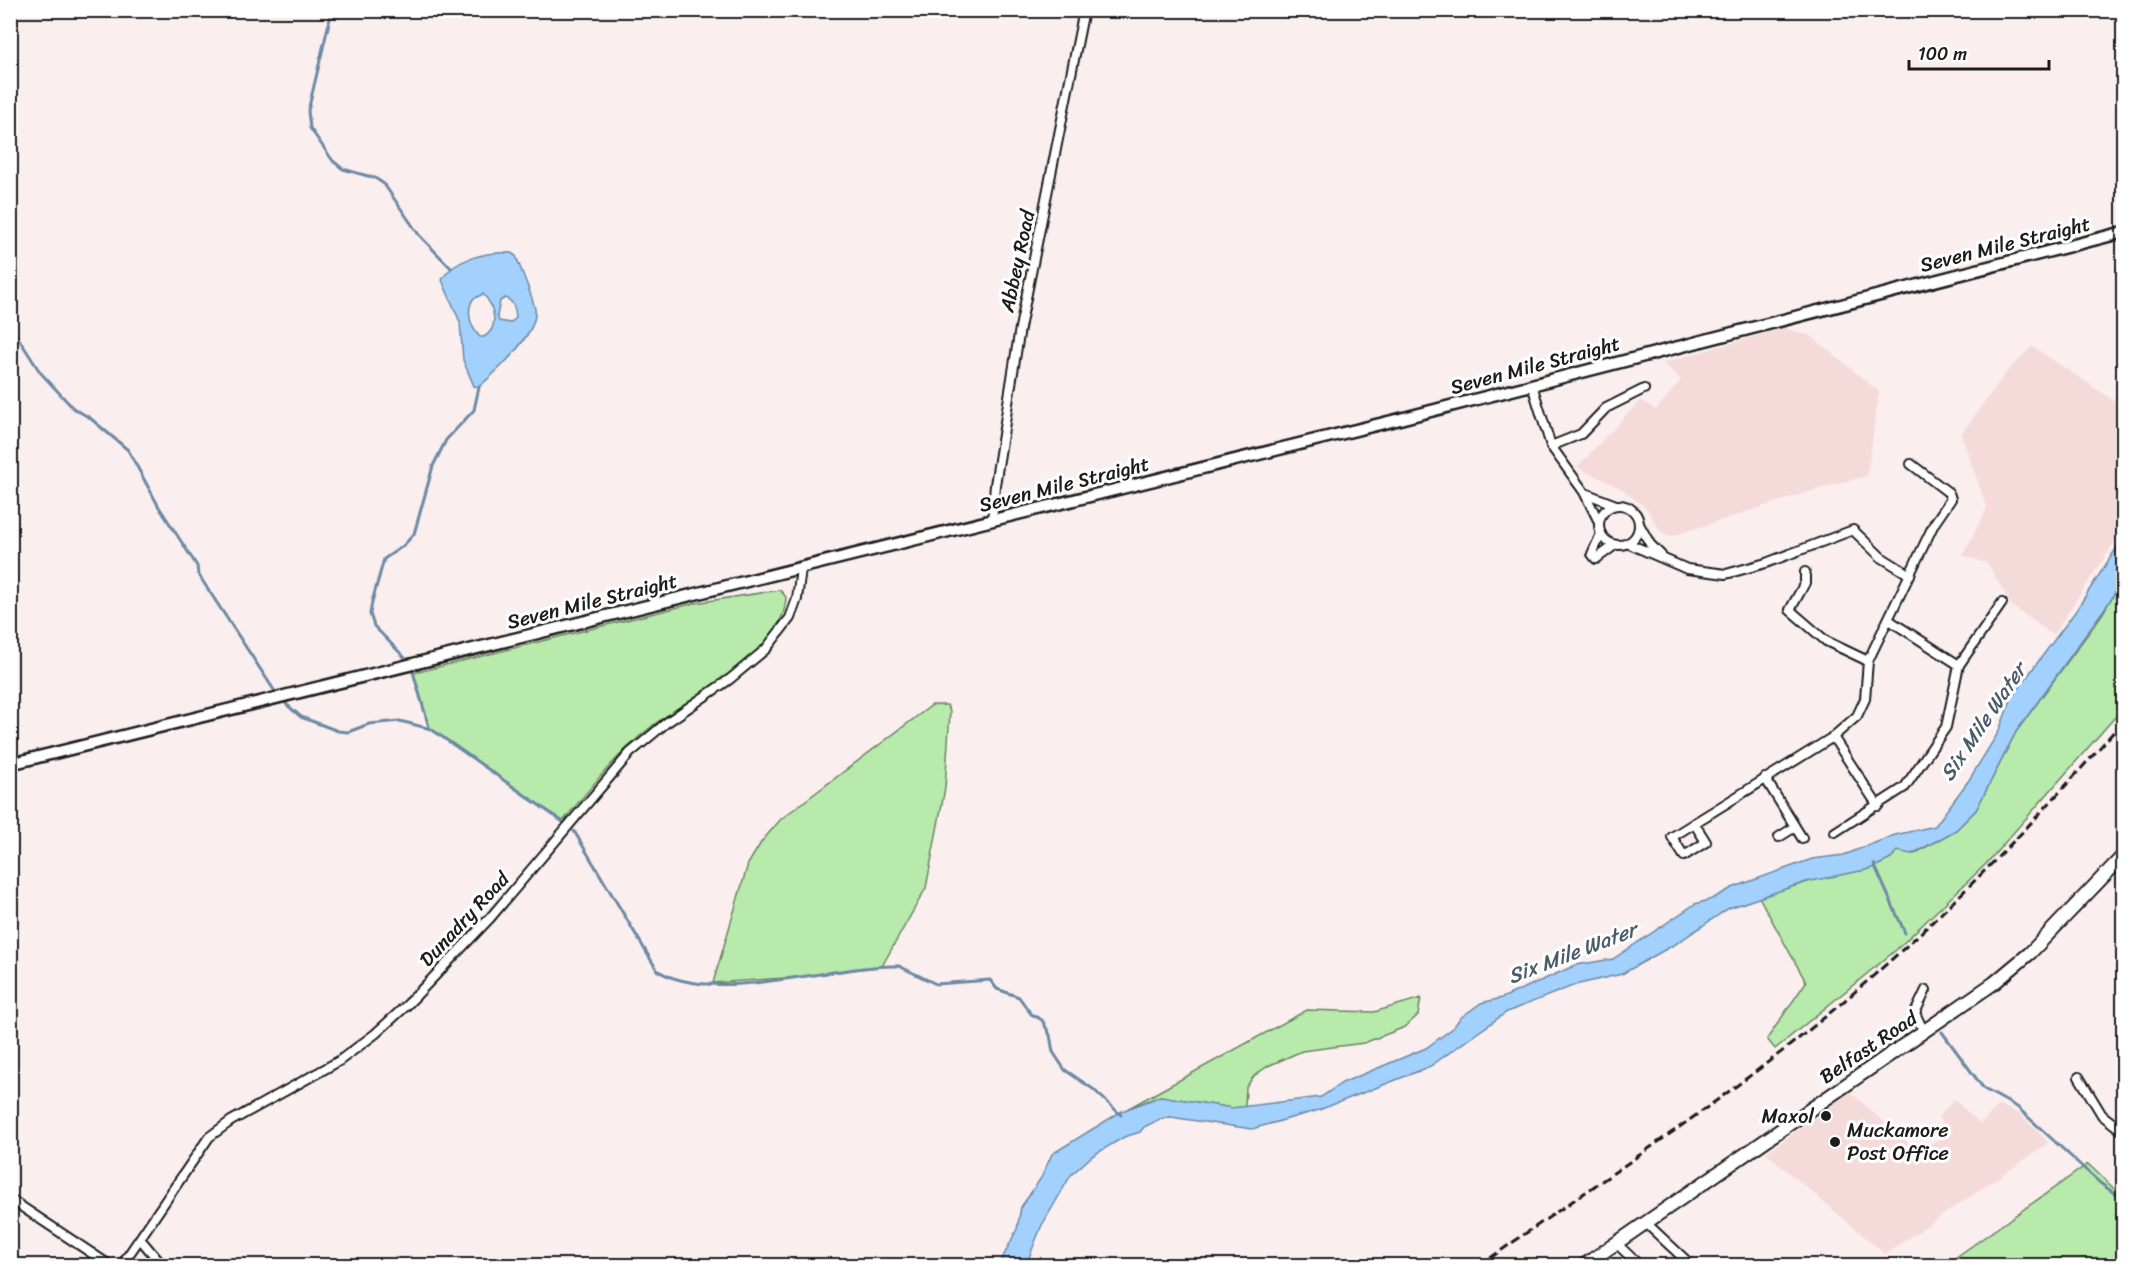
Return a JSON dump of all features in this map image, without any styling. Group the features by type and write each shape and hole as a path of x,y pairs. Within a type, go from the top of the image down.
{"main road":[{"name":"Seven Mile Straight","path":"10,764 992,521 1532,385 2124,232"},
{"name":"Belfast Road","path":"1583,1266 1924,1032 2030,953 2124,855"}],"street":[{"name":"Abbey Road","path":"992,521 995,485 1020,328 1084,10"},
{"path":"1532,385 1551,446 1584,492 1599,522 1601,534 1592,554 1596,559 1615,545 1627,543 1636,535 1639,522"},
{"path":"1551,446 1581,434 1605,409 1644,388"},
{"path":"1694,823 1706,842 1684,856 1672,837 1694,823 1766,778 1833,737 1851,723 1862,707 1868,661 1934,525 1951,498 1949,493 1911,464"},
{"path":"1584,492 1629,508 1650,544 1666,560"},
{"path":"1599,522 1606,510 1618,505"},
{"path":"1627,543 1694,571 1736,573 1822,544 1850,530 1857,532 1887,562 1910,575"},
{"path":"1601,534 1615,545"},
{"name":"Dunadry Road","path":"121,1266 141,1240 194,1155 209,1137 231,1121 339,1061 375,1034 407,1005 490,918 630,753 666,723 730,679 766,649 790,618 797,599 801,569"},
{"path":"1805,572 1805,583 1790,610 1827,640 1868,661"},
{"path":"1835,832 1905,787 1943,733 1959,665 2002,603"},
{"path":"1889,620 1959,665"},
{"path":"1833,737 1878,806"},
{"path":"1766,778 1802,838"},
{"path":"1779,837 1795,827"},
{"path":"1924,1032 1915,1013 1926,990"},
{"path":"2079,1077 2102,1115 2124,1132"},
{"path":"10,1199 111,1266"},
{"path":"1646,1223 1692,1266"},
{"path":"141,1240 163,1266"},
{"path":"1616,1243 1640,1266"}],"shaded area":[{"path":"1784,328 1811,336 1879,392 1867,476 1821,488 1672,536 1661,532 1647,509 1622,489 1577,467 1641,400 1656,410 1681,380 1663,363"},
{"path":"2032,346 2123,407 2123,529 2053,635 2012,606 1988,564 1963,555 1987,508 1961,434 2004,375"},
{"path":"1850,1092 1917,1151 1953,1132 1938,1118 1954,1099 1980,1124 1999,1105 2021,1115 2049,1143 1885,1254 1766,1153"}],"green space":[{"path":"2123,576 2123,708 1986,864 1896,950 1775,1049 1767,1039 1806,982 1759,897 1824,877 1870,869 1889,860 1898,851 1914,854 1956,830 1976,810 2016,732 2103,613"},
{"path":"780,590 786,597 782,618 770,637 733,671 639,737 604,772 563,821 429,728 414,673 695,603"},
{"path":"932,705 947,705 950,712 945,788 926,888 882,966 800,977 713,983 748,864 762,841 781,819"},
{"path":"1421,998 1418,1015 1405,1027 1364,1043 1302,1051 1268,1066 1254,1076 1246,1087 1245,1107 1232,1108 1160,1096 1127,1109 1307,1010 1374,1012"},
{"path":"2088,1164 2123,1197 2123,1265 1945,1265"}],"water":[{"path":"511,253 516,256 535,309 534,319 515,352 479,387 474,386 463,360 460,322 442,280 454,267 463,262 482,255","holes":["483,294 490,304 494,322 489,333 480,337 472,324 470,309 473,299","505,298 512,303 515,312 516,318 510,323 499,321 497,316 500,301"]},
{"path":"2123,538 2123,576 2112,598 2016,732 1976,810 1956,830 1911,854 1897,851 1889,860 1870,869 1806,882 1729,908 1677,943 1622,974 1575,985 1507,1012 1429,1067 1319,1110 1252,1129 1170,1117 1160,1119 1144,1127 1140,1132 1124,1137 1092,1156 1071,1175 1041,1227 1026,1265 999,1265 1017,1229 1021,1207 1041,1178 1052,1154 1122,1111 1161,1096 1232,1108 1321,1097 1342,1083 1426,1048 1481,1003 1502,998 1576,965 1613,959 1695,904 1812,859 1844,855 1895,835 1935,826 1969,780 1998,733 2012,697 2075,612"}],"waterway":[{"path":"332,10 308,111 310,128 333,161 343,169 375,178 384,184 419,235 451,268"},
{"path":"10,325 40,372 73,408 90,418 128,450 159,507 197,566 198,574 274,690"},
{"path":"407,660 374,626 370,614 372,602 384,559 403,546 414,534 433,466 446,440 474,410 479,387"},
{"path":"413,672 429,727"},
{"path":"286,704 301,717 338,731 348,732 369,724 400,721 431,729 563,822"},
{"path":"574,831 657,970 679,980 707,984 771,981 891,966 899,966 936,984 990,980 997,989 1019,997 1031,1014 1042,1020 1050,1035 1053,1052 1065,1070 1093,1089 1121,1115"},
{"path":"1874,864 1905,933"},
{"path":"1942,1032 1984,1089 2017,1107 2100,1183 2124,1200"}],"railway":[{"path":"1479,1266 1698,1114 1825,1017 1905,948 1981,875 2124,720"}],"place":[{"name":"Maxol","path":"1826,1116"},
{"name":"Muckamore Post Office","path":"1835,1142"}],"water label":[{"name":"Six Mile Water","path":"1983,722"},
{"name":"Six Mile Water","path":"1572,953"}]}
